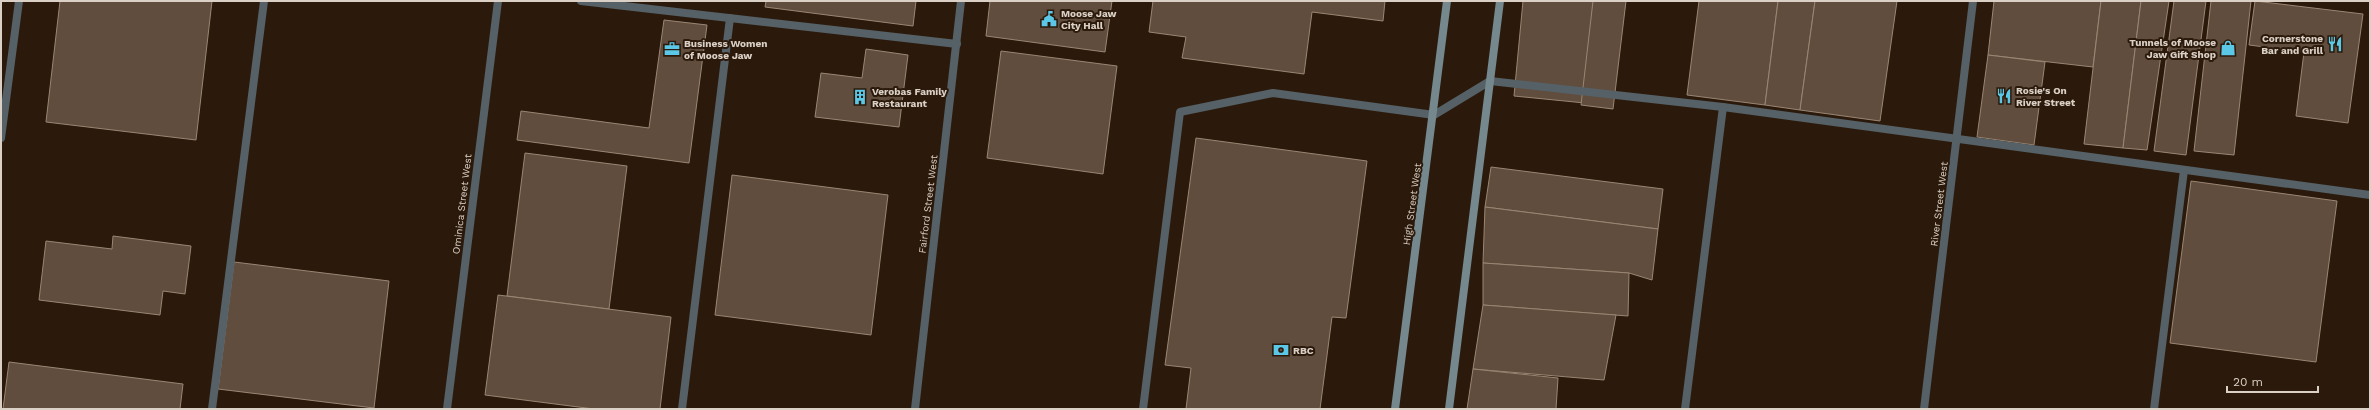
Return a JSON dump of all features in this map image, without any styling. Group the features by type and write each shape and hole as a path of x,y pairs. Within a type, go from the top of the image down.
{"main road":[{"name":"High Street West","path":"1395,409 1434,115 1447,1"},
{"path":"1449,409 1500,1"}],"street":[{"path":"1,138 19,1"},
{"path":"212,409 264,1"},
{"name":"Ominica Street West","path":"447,409 498,1"},
{"path":"581,1 957,44"},
{"name":"Fairford Street West","path":"915,409 961,1"},
{"name":"River Street West","path":"1924,409 1973,1"},
{"path":"682,409 730,18"},
{"path":"1144,409 1180,112 1272,93 1434,115 1490,81 1723,107 2370,195"},
{"path":"1685,409 1723,107"},
{"path":"2154,409 2184,170"}],"building":[{"path":"60,1 212,1 196,140 46,122"},
{"path":"766,1 916,1 913,26 765,7"},
{"name":"Moose Jaw City Hall","path":"990,1 1112,1 1105,52 986,36"},
{"path":"1153,1 1385,1 1383,21 1312,12 1304,74 1182,58 1186,37 1149,32"},
{"path":"1523,1 1595,1 1585,103 1514,96"},
{"path":"1593,1 1626,1 1613,109 1581,105"},
{"path":"1699,1 1778,1 1765,105 1687,95"},
{"path":"1778,1 1815,1 1800,110 1765,105"},
{"path":"1815,1 1897,1 1880,121 1800,110"},
{"path":"1994,1 2101,1 2093,67 1988,55"},
{"path":"2101,1 2141,1 2123,148 2084,144"},
{"path":"2141,1 2169,1 2147,150 2123,148"},
{"path":"2174,1 2206,1 2186,155 2154,151"},
{"path":"2211,1 2251,1 2234,155 2194,151"},
{"path":"2255,1 2363,14 2348,123 2296,116 2304,52 2249,45"},
{"path":"664,20 707,25 689,163 517,140 521,111 649,128"},
{"name":"Verobas Family Restaurant","path":"866,49 908,55 899,127 815,117 821,73 862,78"},
{"path":"1001,51 1117,66 1103,174 987,158"},
{"path":"1988,55 2045,62 2034,145 1977,137"},
{"path":"1196,138 1367,161 1346,318 1332,317 1320,409 1186,409 1191,368 1165,365"},
{"path":"525,153 627,166 609,309 507,296"},
{"path":"1491,167 1663,189 1658,229 1485,207"},
{"path":"732,175 888,195 871,335 715,315"},
{"path":"2191,181 2337,201 2316,362 2170,343"},
{"path":"1485,207 1658,229 1652,280 1629,273 1483,263"},
{"path":"113,236 191,246 185,294 163,291 160,315 39,300 46,241 112,249"},
{"path":"234,262 389,281 374,408 218,389"},
{"path":"1483,263 1629,273 1628,316 1483,305"},
{"path":"498,295 671,317 660,409 594,409 485,395"},
{"path":"1483,305 1616,315 1604,380 1473,369"},
{"path":"9,362 183,384 180,409 3,409"},
{"path":"1473,369 1558,378 1556,409 1467,409"}],"place":[{"name":"Moose Jaw City Hall","path":"1049,19"},
{"name":"Cornerstone Bar and Grill","path":"2335,44"},
{"name":"Tunnels of Moose Jaw Gift Shop","path":"2228,48"},
{"name":"Business Women of Moose Jaw","path":"672,49"},
{"name":"Rosie's On River Street","path":"2004,96"},
{"name":"Verobas Family Restaurant","path":"860,97"},
{"name":"RBC","path":"1281,350"}]}
